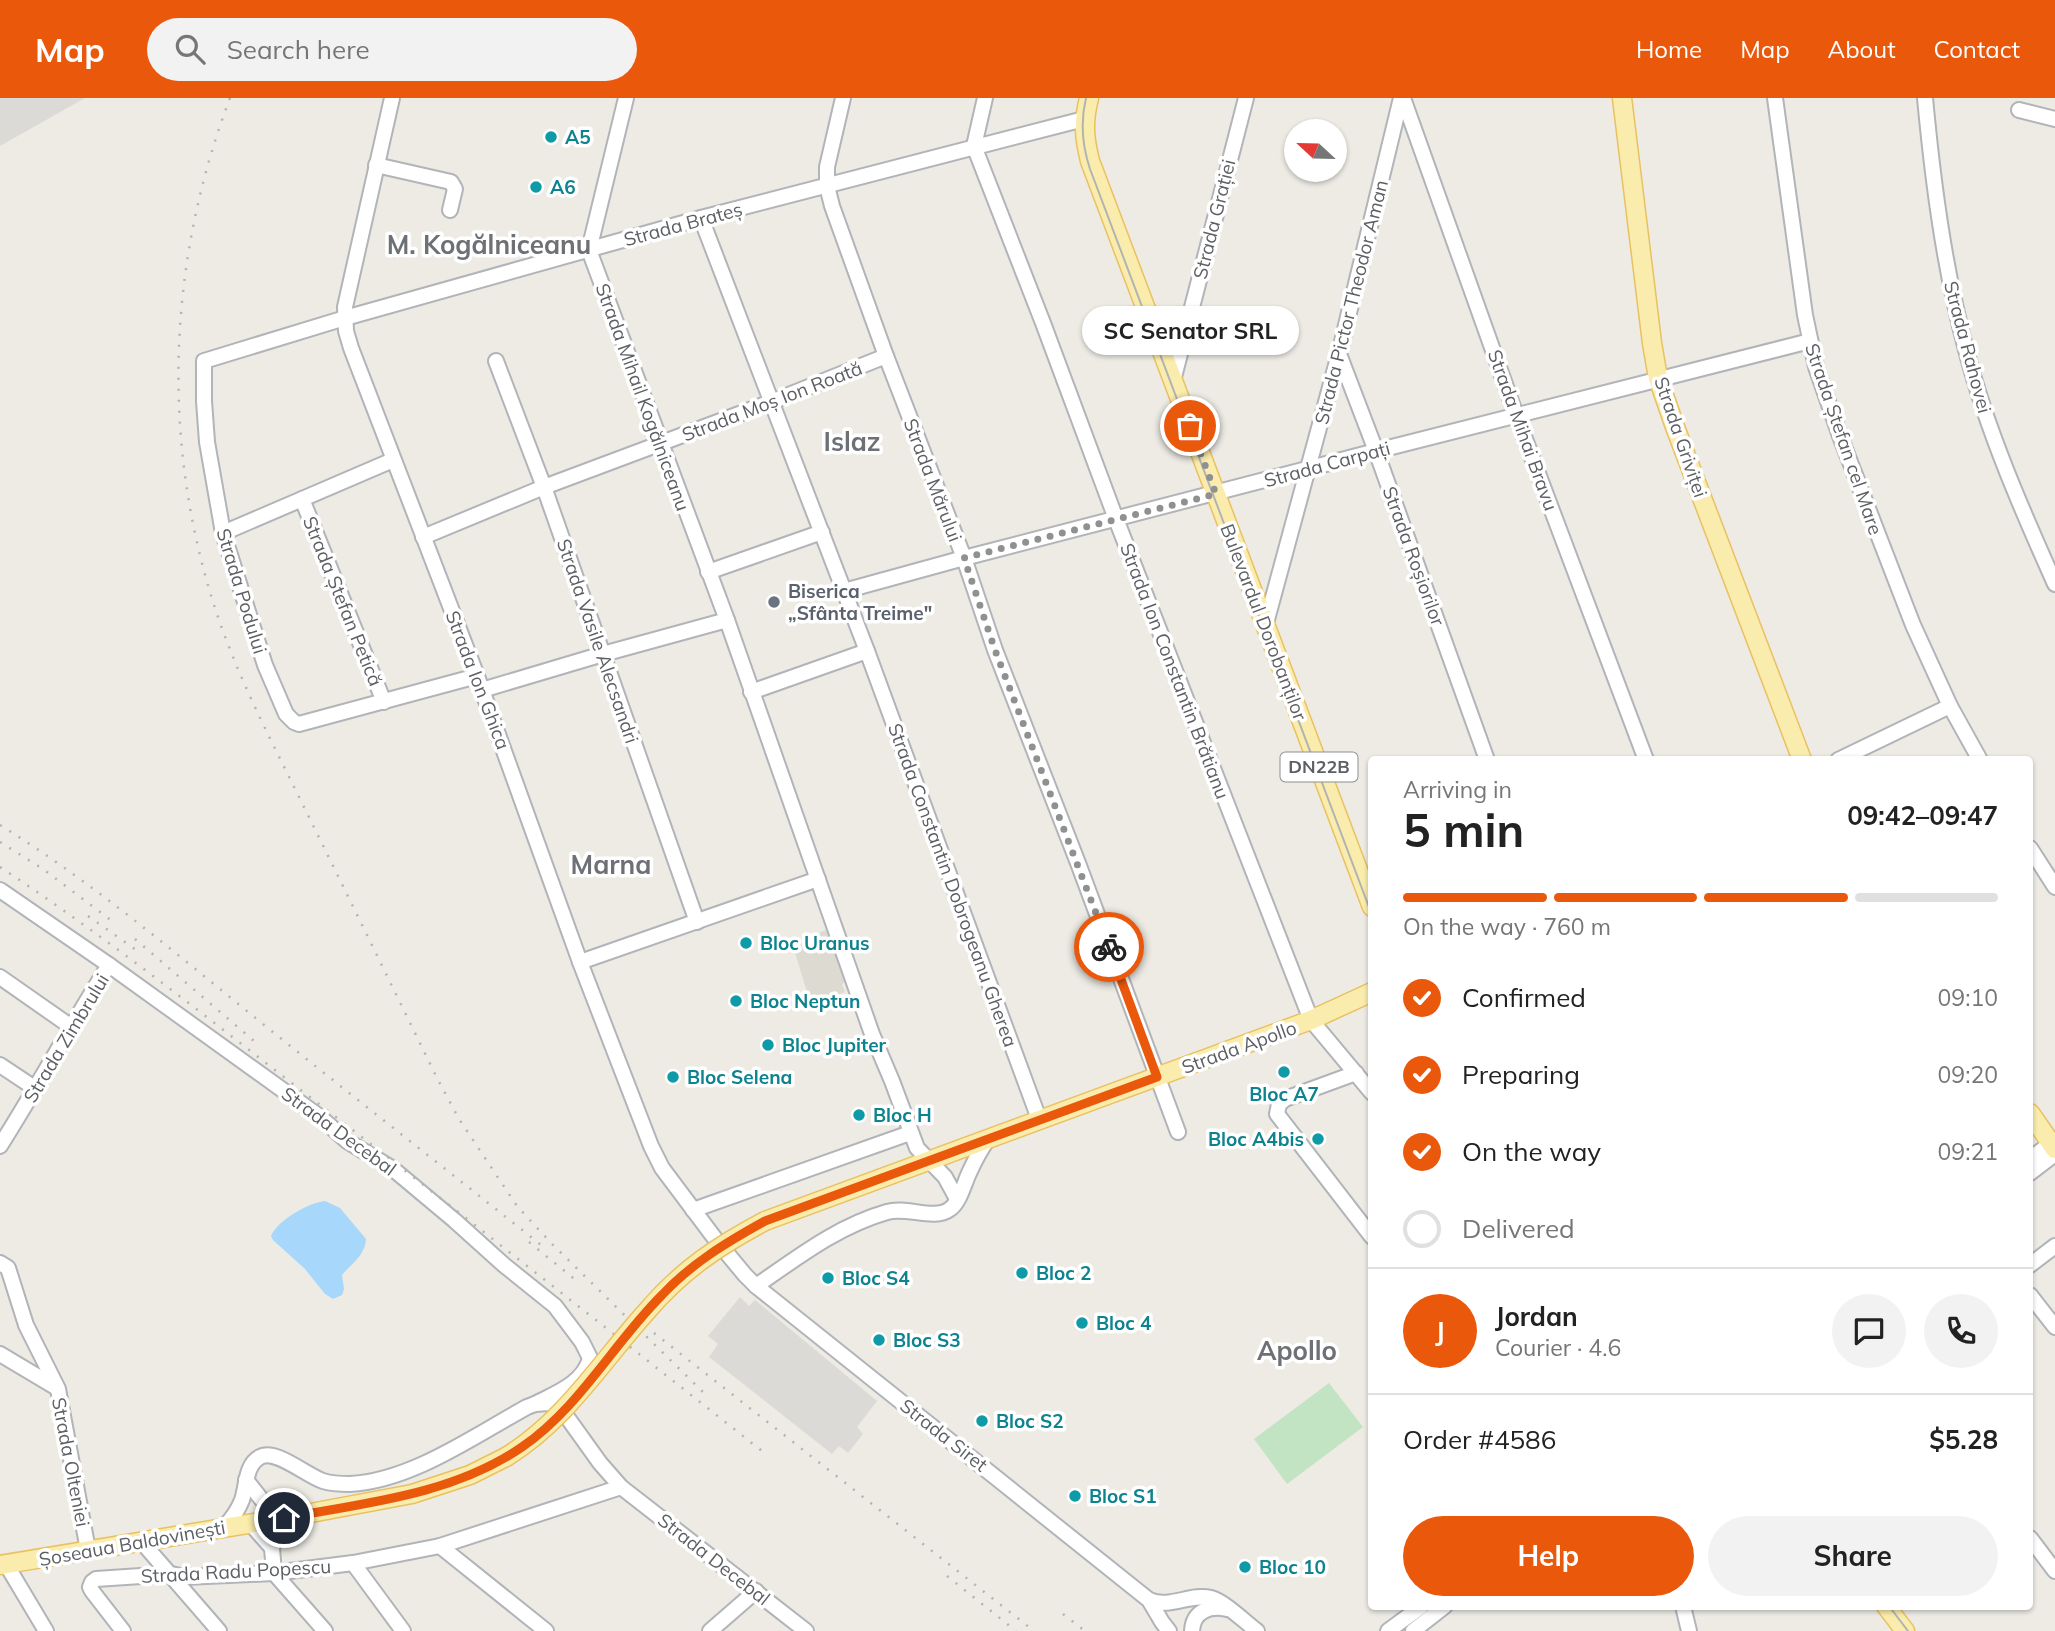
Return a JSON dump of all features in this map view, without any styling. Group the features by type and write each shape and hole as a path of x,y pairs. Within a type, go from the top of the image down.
{"main road":[{"name":"Bulevardul Dorobanților","path":"1089,98 1084,119 1090,161 1368,896"},
{"name":"Strada Griviței","path":"1622,98 1658,378 1800,756"},
{"name":"Strada Apollo","path":"506,1457 539,1434 562,1413 647,1311 678,1279 707,1254 765,1221 1311,1020 1368,994"},
{"path":"2033,1117 2054,1146"},
{"name":"Șoseaua Baldovinești","path":"3,1564 284,1518 431,1489 471,1475 506,1457"},
{"path":"1889,1610 1905,1631"}],"street":[{"name":"Strada Ion Ghica","path":"392,98 345,307 351,348 480,683 580,962 651,1146 662,1168 716,1240"},
{"path":"589,250 626,98"},
{"name":"Strada Mărului","path":"843,98 827,167 827,186 886,356 964,558 995,650 1178,1132"},
{"path":"974,146 985,98"},
{"name":"Strada Grației","path":"1173,381 1245,98"},
{"name":"Strada Pictor Theodor Aman","path":"1265,626 1310,468 1402,98"},
{"name":"Strada Mihai Bravu","path":"1402,98 1516,415 1644,756"},
{"name":"Strada Ștefan cel Mare","path":"1775,98 1810,341 1836,426 1913,625 1950,706 1978,756"},
{"name":"Strada Rahovei","path":"1925,98 1946,265 1966,350 1996,443 2055,584"},
{"path":"2019,110 2055,118"},
{"name":"Strada Brateș","path":"204,361 345,318 701,218 1084,119"},
{"name":"Strada Ion Constantin Brătianu","path":"974,146 1311,1020 1368,1088"},
{"path":"376,165 451,182 455,189 450,210"},
{"path":"701,218 822,532 708,572"},
{"name":"Strada Mihail Kogălniceanu","path":"589,250 727,620 751,692"},
{"name":"Strada Carpați","path":"845,592 964,558 1310,468 1810,341"},
{"name":"Strada Roșiorilor","path":"1339,354 1486,756"},
{"name":"Strada Moș Ion Roată","path":"423,537 544,487 886,356"},
{"name":"Strada Podului","path":"204,361 206,442 223,533 265,665 289,719 299,724 384,702"},
{"name":"Strada Vasile Alecsandri","path":"496,361 544,487 697,922"},
{"path":"223,533 393,460"},
{"name":"Strada Ștefan Petică","path":"303,499 384,702"},
{"name":"Strada Constantin Dobrogeanu Gherea","path":"822,532 1040,1119"},
{"path":"384,702 603,654 727,620"},
{"path":"867,651 751,692 872,1034 918,1152 945,1177 957,1199"},
{"path":"1846,756 1950,706"},
{"path":"2033,853 2055,887"},
{"path":"580,962 818,880"},
{"name":"Strada Decebal","path":"0,890 320,1117 347,1142 393,1170 555,1306 582,1342 590,1359 581,1376 561,1390 432,1460 376,1480 332,1483 310,1476 276,1456 260,1457 253,1463 238,1508 224,1527"},
{"name":"Strada Zimbrului","path":"0,1146 109,965"},
{"path":"0,977 70,1026"},
{"path":"0,1065 36,1089"},
{"path":"1356,1073 1285,1099 1277,1110 1281,1120 1368,1232"},
{"path":"693,1210 911,1133"},
{"path":"756,1286 810,1249 853,1225 898,1210 939,1213 953,1207 988,1139"},
{"path":"2033,1157 2054,1146"},
{"path":"2033,1169 2054,1146"},
{"name":"Strada Siret","path":"716,1240 756,1286 1149,1600 1169,1631"},
{"path":"2033,1263 2055,1247"},
{"name":"Strada Olteniei","path":"0,1263 8,1268 26,1325 58,1389 88,1550"},
{"path":"2033,1299 2055,1327"},
{"path":"0,1354 58,1389"},
{"name":"Strada Decebal","path":"535,1404 548,1403 562,1410 621,1487 806,1631"},
{"path":"246,1480 262,1500 284,1518 272,1548 274,1573 325,1631"},
{"name":"Strada Radu Popescu","path":"123,1631 92,1591 90,1587 96,1579 171,1574 185,1577 274,1573 353,1563 440,1546 621,1487"},
{"path":"250,1523 272,1548"},
{"path":"141,1541 219,1631"},
{"path":"2033,1542 2055,1571"},
{"path":"440,1546 546,1631"},
{"path":"353,1563 403,1631"},
{"path":"3,1564 46,1631"},
{"path":"710,1631 756,1591"},
{"path":"1149,1600 1166,1603 1210,1598 1257,1631"},
{"path":"1192,1631 1195,1619 1203,1610 1214,1607 1229,1609"},
{"path":"1388,1631 1417,1610"},
{"path":"1413,1631 1440,1610"},
{"path":"1684,1610 1689,1631"}],"shaded area":[{"path":"0,98 85,98 0,146"},
{"path":"829,929 847,977 842,985 845,992 811,1005 792,943"},
{"path":"740,1297 749,1306 755,1300 877,1401 857,1427 863,1434 848,1453 839,1446 832,1454 709,1357 718,1344 708,1336"}],"green space":[{"path":"1329,1383 1363,1427 1287,1484 1254,1439"}],"water":[{"path":"325,1201 340,1208 366,1239 360,1255 342,1275 342,1295 333,1299 325,1294 305,1269 271,1236 280,1224 294,1213"}],"tram line":[{"path":"1086,98 1083,134 1090,169 1368,904"},
{"path":"1892,1610 1908,1631"}],"railway":[{"path":"230,98 209,160 194,223 184,286 179,350 179,415 185,479 197,542 223,631 266,730 459,1119 517,1206 552,1244 705,1394"},
{"path":"0,825 132,918 541,1245"},
{"path":"0,842 43,869 116,924"},
{"path":"0,867 72,916 177,994 767,1455"},
{"path":"88,916 139,952"},
{"path":"135,939 254,1041"},
{"path":"529,1242 578,1282"},
{"path":"654,1333 1034,1631"},
{"path":"947,1576 1016,1631"},
{"path":"1063,1614 1085,1631"}],"way so far":[{"path":"1109,947 995,650 964,558 1216,494 1190,426"}],"place":[{"name":"A5","path":"551,137"},
{"name":"A6","path":"536,187"},
{"name":"SC Senator SRL","path":"1190,426"},
{"name":"Biserica „Sfânta Treime\"","path":"774,602"},
{"name":"Bloc Uranus","path":"746,943"},
{"name":"Bloc Neptun","path":"736,1001"},
{"name":"Bloc Jupiter","path":"768,1045"},
{"name":"Bloc A7","path":"1284,1072"},
{"name":"Bloc Selena","path":"673,1077"},
{"name":"Bloc H","path":"859,1115"},
{"name":"Bloc A4bis","path":"1318,1139"},
{"name":"Bloc 2","path":"1022,1273"},
{"name":"Bloc S4","path":"828,1278"},
{"name":"Bloc 4","path":"1082,1323"},
{"name":"Bloc S3","path":"879,1340"},
{"name":"Bloc S2","path":"982,1421"},
{"name":"Bloc S1","path":"1075,1496"},
{"name":"Bloc 10","path":"1245,1567"}],"district":[{"name":"M. Kogălniceanu","path":"489,245"},
{"name":"Islaz","path":"852,442"},
{"name":"Marna","path":"611,865"},
{"name":"Apollo","path":"1297,1351"}],"route":[{"path":"284,1518 431,1489 471,1475 515,1452 555,1420 592,1380 647,1311 678,1279 707,1254 765,1221 1157,1077 1109,947"}]}
